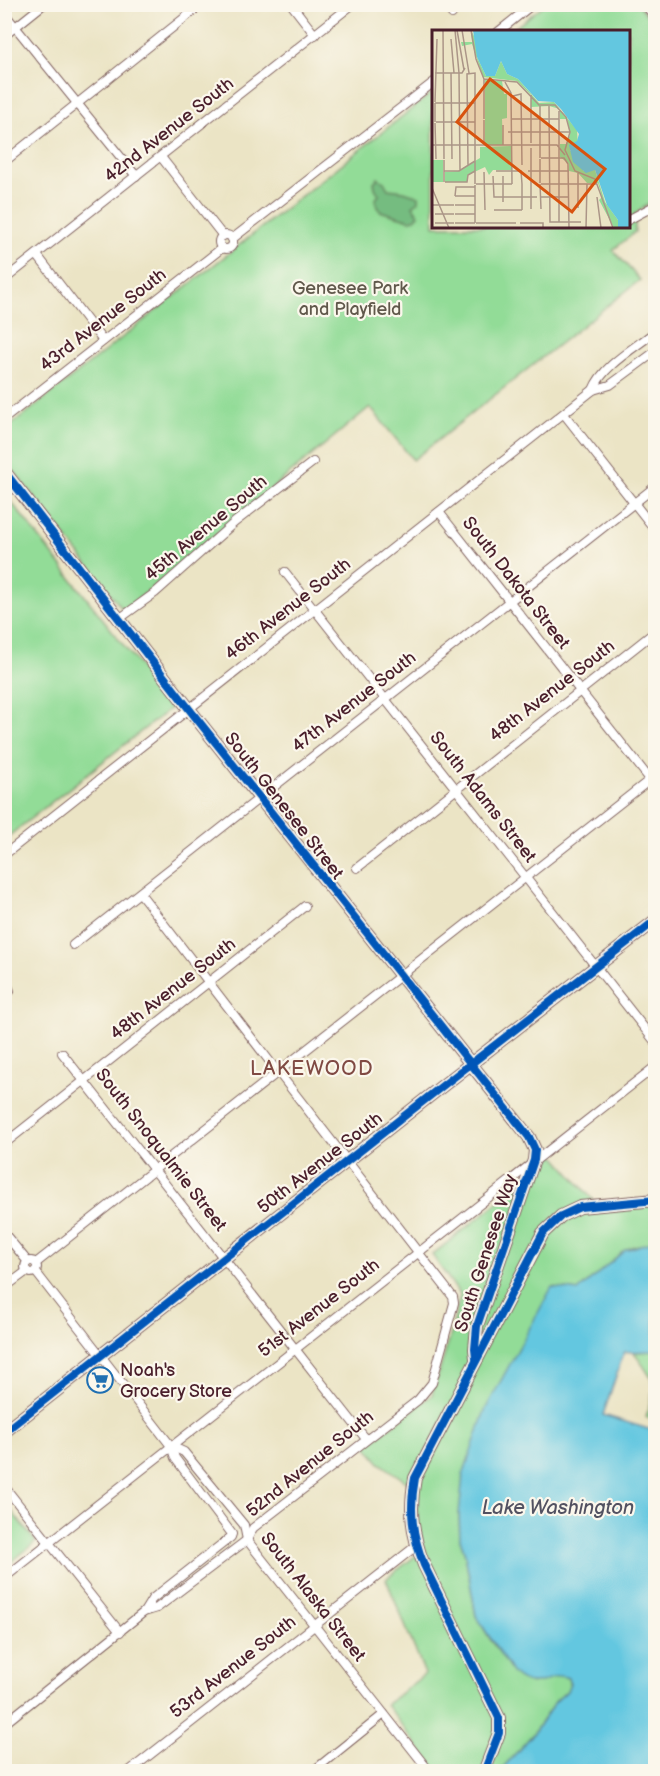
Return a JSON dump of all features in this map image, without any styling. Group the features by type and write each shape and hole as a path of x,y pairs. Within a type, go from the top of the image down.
{"street":[{"path":"4,36 44,4"},
{"path":"4,162 202,4"},
{"path":"291,4 315,35"},
{"name":"42nd Avenue South","path":"4,280 353,4"},
{"path":"445,4 452,14"},
{"path":"500,30 533,4"},
{"path":"647,4 656,15"},
{"path":"4,12 136,176"},
{"path":"161,157 228,238 432,84"},
{"path":"630,219 656,205"},
{"name":"43rd Avenue South","path":"4,419 222,248 219,242 228,238"},
{"path":"37,255 103,341"},
{"name":"46th Avenue South","path":"593,390 604,372 656,331"},
{"name":"46th Avenue South","path":"4,855 593,390 610,385 656,351"},
{"path":"564,414 656,531"},
{"name":"45th Avenue South","path":"119,619 155,593 235,522 314,462"},
{"name":"South Genesee Street","path":"4,471 188,709 525,1131 535,1150 534,1160"},
{"name":"47th Avenue South","path":"73,945 656,486"},
{"name":"South Dakota Street","path":"439,512 654,781"},
{"name":"South Adams Street","path":"285,572 656,1043"},
{"name":"48th Avenue South","path":"357,868 656,631"},
{"path":"4,1288 526,878 654,781"},
{"path":"140,893 419,1251"},
{"name":"48th Avenue South","path":"4,1144 305,906"},
{"name":"50th Avenue South","path":"4,1432 656,920"},
{"path":"4,976 8,982 7,993"},
{"name":"South Snoqualmie Street","path":"62,1053 366,1439"},
{"name":"51st Avenue South","path":"4,1578 656,1066"},
{"name":"South Genesee Way","path":"476,1358 474,1348 477,1326 534,1160"},
{"path":"484,1772 500,1733 499,1718 416,1546 411,1511 415,1478 535,1246 551,1223 580,1207 656,1200"},
{"name":"South Alaska Street","path":"4,1233 171,1446 175,1458 232,1530 231,1537"},
{"name":"52nd Avenue South","path":"144,1612 157,1608 247,1540 253,1528 418,1400 429,1389 453,1308 453,1298 451,1292 419,1251"},
{"name":"South Alaska Street","path":"171,1446 184,1452 243,1525 247,1540 430,1772"},
{"path":"4,1486 120,1632"},
{"name":"52nd Avenue South","path":"4,1724 120,1632 144,1612 152,1599 231,1537"},
{"name":"53rd Avenue South","path":"128,1772 416,1546"},
{"path":"312,1772 384,1714"}],"green space":[{"name":"Genesee Park and Playfield","path":"545,4 639,5 655,26 655,199 635,214 635,232 613,250 640,280 413,460 370,407 124,611 5,460 5,430 432,93 432,228 630,228 630,30 512,30"},
{"path":"378,178 388,189 419,196 419,201 413,206 419,215 415,219 410,220 380,211 375,200 379,195 374,182"},
{"path":"5,494 172,707 5,839"},
{"path":"554,1155 600,1208 655,1203 655,1243 634,1246 625,1250 578,1291 553,1287 459,1514 460,1539 465,1554 476,1616 495,1647 531,1684 561,1675 568,1678 570,1686 555,1702 533,1734 500,1771 437,1771 386,1705 425,1674 386,1579 423,1550 416,1509 418,1490 380,1463 366,1446 432,1395 451,1334 460,1295 432,1255 541,1168"},
{"path":"655,1351 655,1421 646,1417 654,1388 650,1376 634,1352"},
{"path":"4,1502 36,1542 5,1567 4,1567"}],"water":[{"name":"Lake Washington","path":"647,1243 655,1243 655,1351 624,1352 603,1415 655,1431 655,1771 500,1771 533,1734 555,1702 567,1691 570,1683 568,1678 562,1676 530,1683 513,1674 476,1616 465,1554 460,1539 459,1514 463,1475 485,1410 552,1287 578,1291 625,1250"}],"cycle path":[{"path":"4,471 193,714 529,1137 535,1150 534,1160 477,1326 476,1358"},
{"path":"4,1432 656,920"},
{"path":"484,1772 499,1733 499,1718 420,1554 414,1533 412,1512 415,1478 543,1233 561,1216 580,1207 656,1200"}],"place":[{"name":"Noah's Grocery Store","path":"100,1380"}],"district":[{"name":"LAKEWOOD","path":"312,1069"}]}
